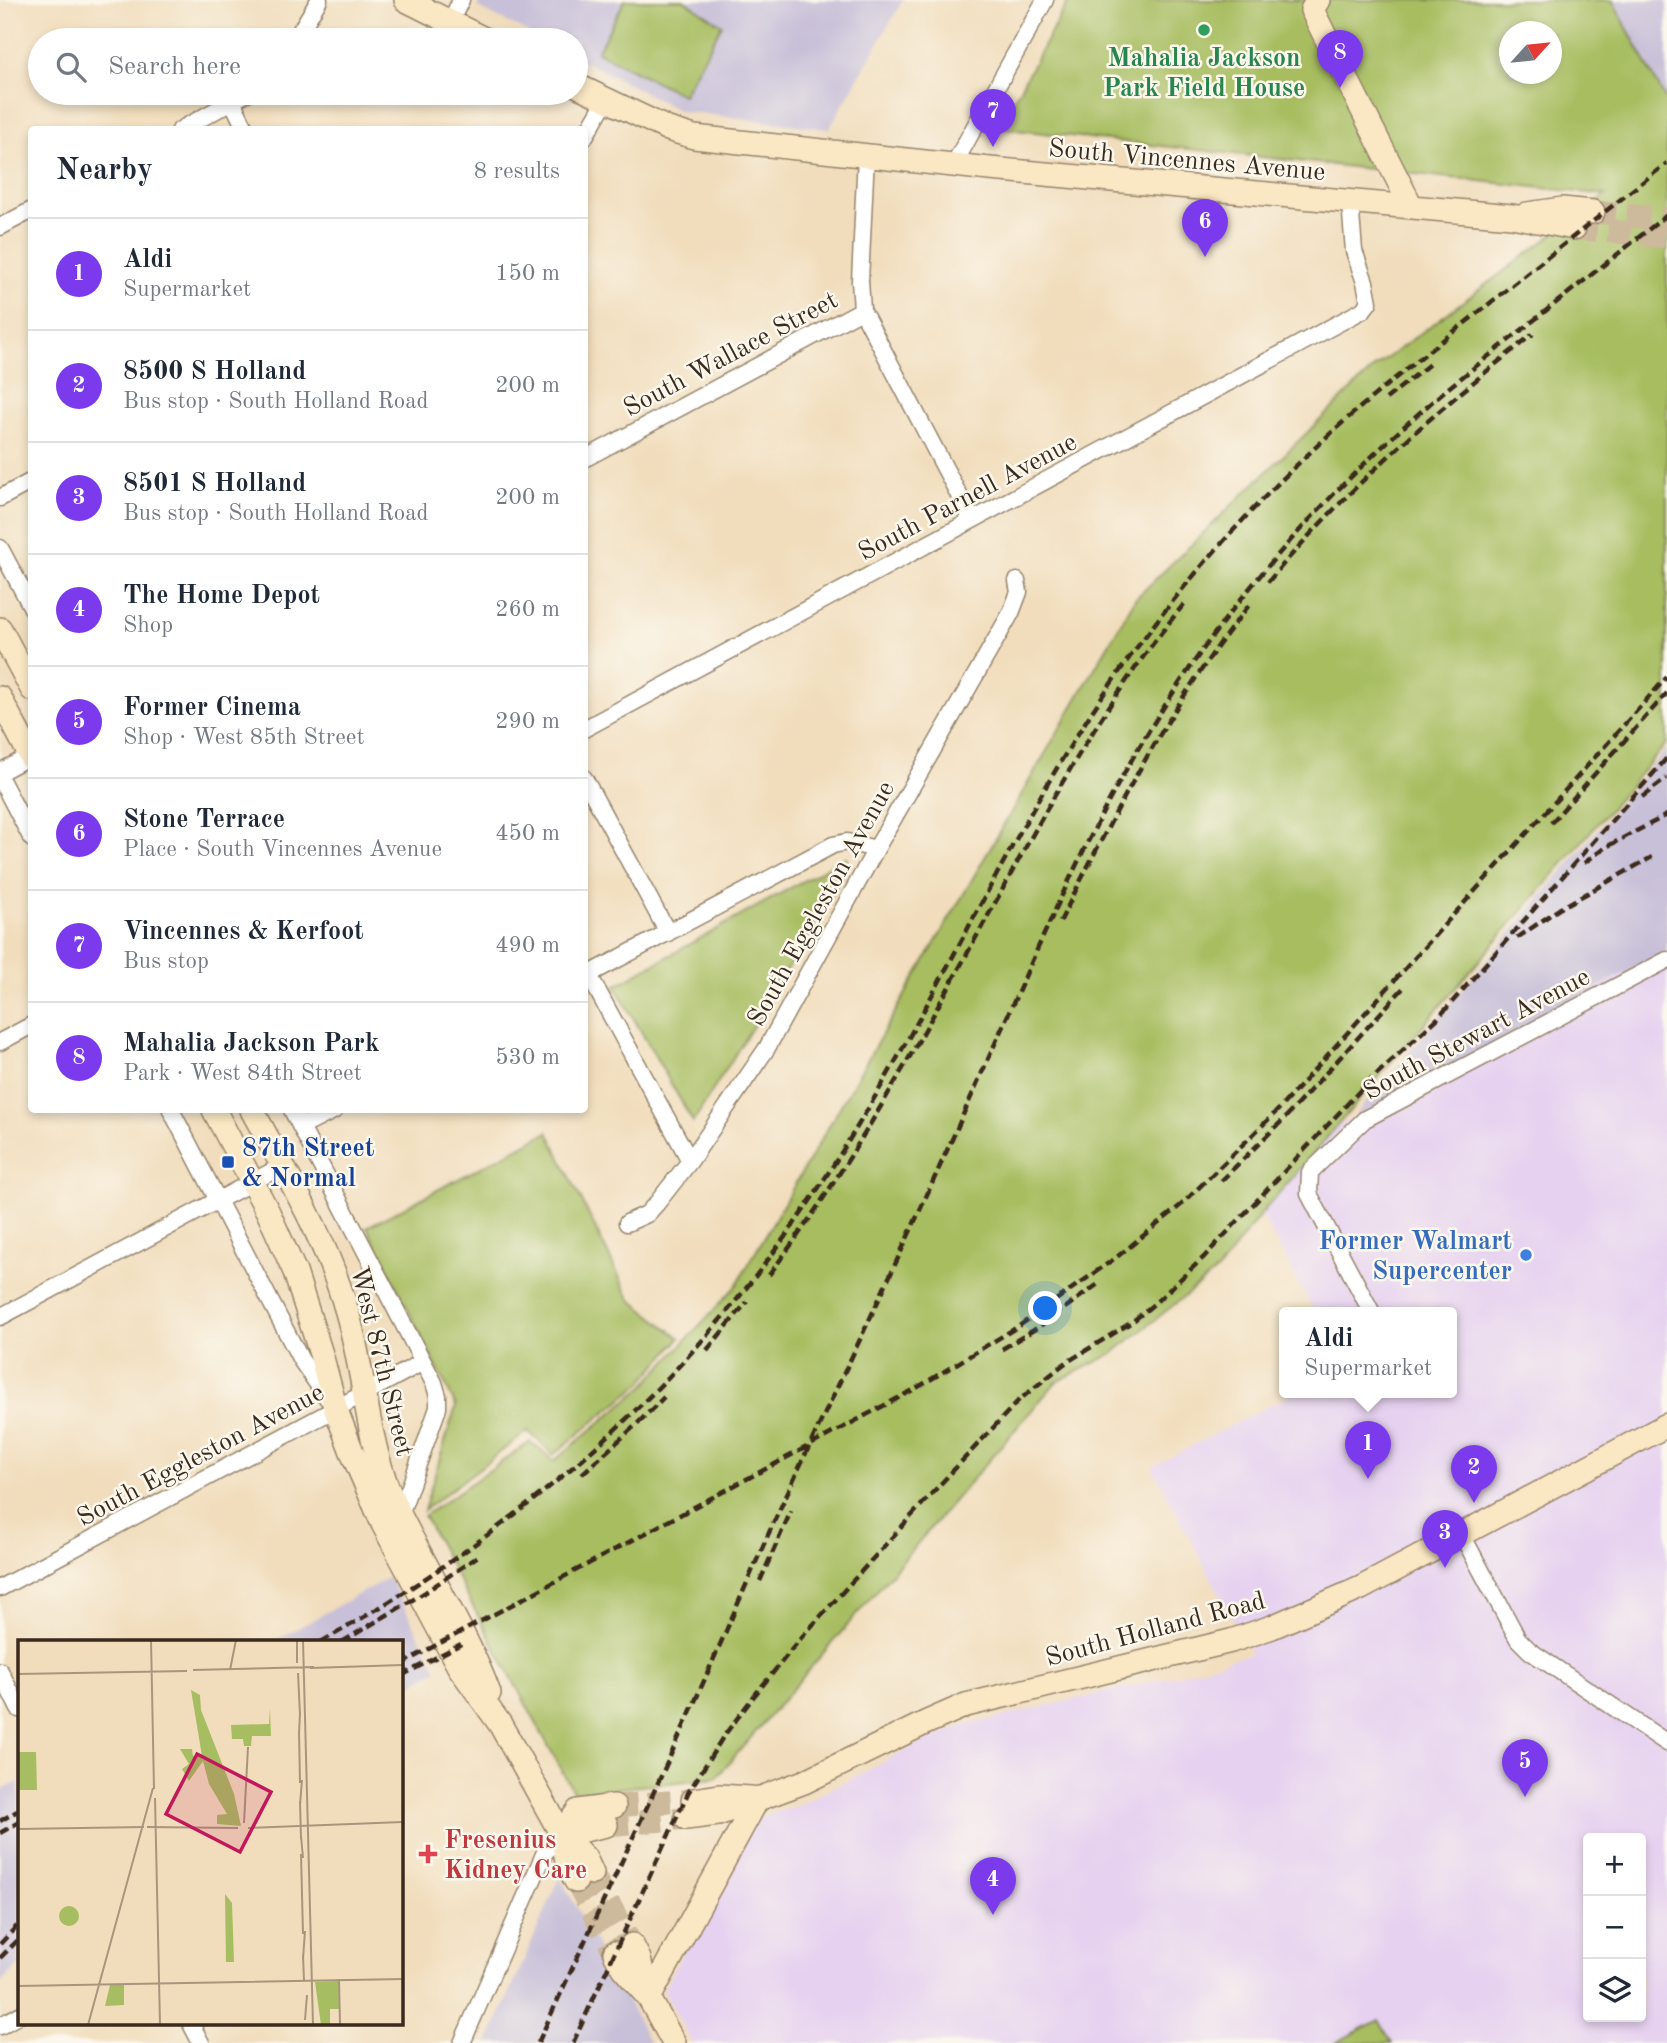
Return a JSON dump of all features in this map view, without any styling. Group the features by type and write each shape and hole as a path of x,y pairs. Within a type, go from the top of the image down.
{"main road":[{"path":"406,0 462,28"},
{"path":"1315,5 1410,206"},
{"name":"South Vincennes Avenue","path":"588,91 668,129 694,137 1512,216 1574,228"},
{"name":"South Vincennes Avenue","path":"1512,216 1562,209 1593,212"},
{"path":"0,629 28,682"},
{"path":"0,698 28,750"},
{"name":"West 87th Street","path":"216,1113 268,1212 295,1272 336,1410 383,1524 459,1667 500,1724 562,1835 585,1858 584,1877"},
{"name":"West 87th Street","path":"255,1113 329,1259 357,1347 373,1437 384,1478 400,1515 475,1658 500,1724"},
{"name":"South Holland Road","path":"689,1809 719,1796 758,1798 804,1782 966,1705 1231,1641 1272,1627 1361,1588 1667,1425"},
{"path":"649,1998 758,1798"},
{"path":"562,1835 610,1815"},
{"path":"623,1949 623,1968 649,1998 674,2043"}],"street":[{"path":"302,28 319,0"},
{"path":"450,22 461,0"},
{"path":"954,164 1045,0"},
{"path":"588,131 606,100"},
{"path":"187,126 225,105"},
{"path":"234,105 244,126"},
{"path":"866,155 860,281 862,310 972,520"},
{"name":"South Parnell Avenue","path":"588,727 1363,310 1369,302 1354,251 1350,202"},
{"path":"0,227 28,212"},
{"name":"South Wallace Street","path":"588,457 862,310"},
{"path":"0,498 28,483"},
{"path":"0,548 28,600"},
{"name":"South Eggleston Avenue","path":"627,1223 647,1214 657,1203 690,1161 767,1048 876,849 1011,613 1019,592 1017,581"},
{"path":"0,772 28,758"},
{"path":"0,778 28,831"},
{"path":"588,785 668,933"},
{"path":"588,975 833,845 847,842 876,849"},
{"name":"South Stewart Avenue","path":"1369,1307 1309,1194 1310,1172 1365,1119 1667,960"},
{"path":"588,978 690,1161"},
{"path":"0,1042 28,1028"},
{"name":"West 87th Street","path":"173,1113 301,1360 336,1410"},
{"name":"West 87th Street","path":"294,1113 434,1383 438,1396 438,1408 400,1515"},
{"path":"302,1127 329,1113"},
{"path":"0,1317 282,1166"},
{"name":"South Eggleston Avenue","path":"0,1588 423,1362"},
{"path":"1462,1535 1518,1639 1530,1651 1667,1743"},
{"path":"0,1671 18,1707"},
{"path":"462,2043 545,1852 562,1835"},
{"path":"0,2026 18,2016"},
{"path":"192,2025 201,2043"}],"shaded area":[{"path":"481,0 903,0 829,129 680,111 588,63 588,28 518,28 477,7"},
{"path":"1613,0 1667,0 1667,102"},
{"path":"1667,748 1667,950 1352,1119"},
{"path":"1667,950 1667,2043 692,2043 663,1990 755,1818 800,1805 918,1744 962,1726 1177,1675 1251,1653 1152,1467 1283,1398 1457,1398 1457,1307 1312,1307 1261,1214 1334,1128"},
{"path":"389,1577 437,1670 402,1690 402,1640 277,1640"},
{"path":"18,1782 18,1966 0,1984 0,1791"},
{"path":"560,1877 650,2043 488,2043"}],"green space":[{"path":"625,0 684,0 722,25 683,95 597,52"},
{"path":"1069,0 1612,0 1667,102 1667,743 1261,1214 1219,1269 1112,1354 1056,1382 716,1778 574,1793 424,1516 530,1442 554,1461 644,1386 736,1286 1135,599 1374,368 1606,195 998,128"},
{"path":"846,857 849,864 773,994 693,1122 615,986"},
{"path":"548,1132 630,1299 680,1338 642,1382 553,1455 528,1431 424,1510 456,1406 367,1227"},
{"path":"1379,2020 1392,2043 1335,2043"}],"tunnel":[{"path":"1593,212 1667,219"},
{"path":"1574,228 1667,237"},
{"path":"614,1806 693,1800"},
{"path":"606,1825 686,1818"},
{"path":"592,1873 632,1945"},
{"path":"576,1881 615,1953"}],"railway":[{"path":"324,1640 444,1565 560,1478 614,1430 715,1326 761,1269 825,1179 901,1052 997,874 1079,732 1141,642 1187,584 1261,501 1341,424 1407,368 1667,163"},
{"path":"538,2043 1066,887 1105,808 1149,731 1202,651 1265,569 1371,457 1447,389 1667,215"},
{"path":"1268,582 1329,514 1394,451 1533,334"},
{"path":"1386,399 1432,362"},
{"path":"769,1275 833,1184 891,1089 1085,744 1133,672 1185,603"},
{"path":"1060,922 1146,758 1195,679 1250,604"},
{"path":"402,1663 915,1389 1019,1326 1117,1257 1181,1205 1279,1109 1667,677"},
{"path":"1551,823 1667,693"},
{"path":"573,2043 688,1793 723,1737 801,1638 1019,1400 1064,1364 1132,1322 1204,1257 1367,1083 1438,1018 1667,758"},
{"path":"1642,797 1667,778"},
{"path":"1584,863 1606,847 1667,815"},
{"path":"1517,938 1559,909 1652,857"},
{"path":"1221,1181 1285,1118 1406,985"},
{"path":"1002,1349 1037,1328 1101,1282"},
{"path":"707,1350 747,1302"},
{"path":"582,1474 664,1397"},
{"path":"760,1581 791,1511"},
{"path":"345,1640 424,1593 478,1556"},
{"path":"402,1675 461,1644"},
{"path":"0,1821 18,1811"},
{"path":"0,1833 18,1823"},
{"path":"0,1944 18,1925"},
{"path":"0,1958 18,1940"}],"place":[{"name":"Mahalia Jackson Park Field House","path":"1204,30"},
{"name":"Mahalia Jackson Park","path":"1340,88"},
{"name":"Vincennes & Kerfoot","path":"993,147"},
{"name":"Stone Terrace","path":"1205,257"},
{"name":"87th Street & Normal","path":"228,1162"},
{"name":"Former Walmart Supercenter","path":"1526,1255"},
{"name":"Aldi","path":"1368,1479"},
{"name":"8500 S Holland","path":"1474,1503"},
{"name":"8501 S Holland","path":"1445,1568"},
{"name":"Former Cinema","path":"1525,1797"},
{"name":"Fresenius Kidney Care","path":"428,1854"},
{"name":"The Home Depot","path":"993,1915"}]}
